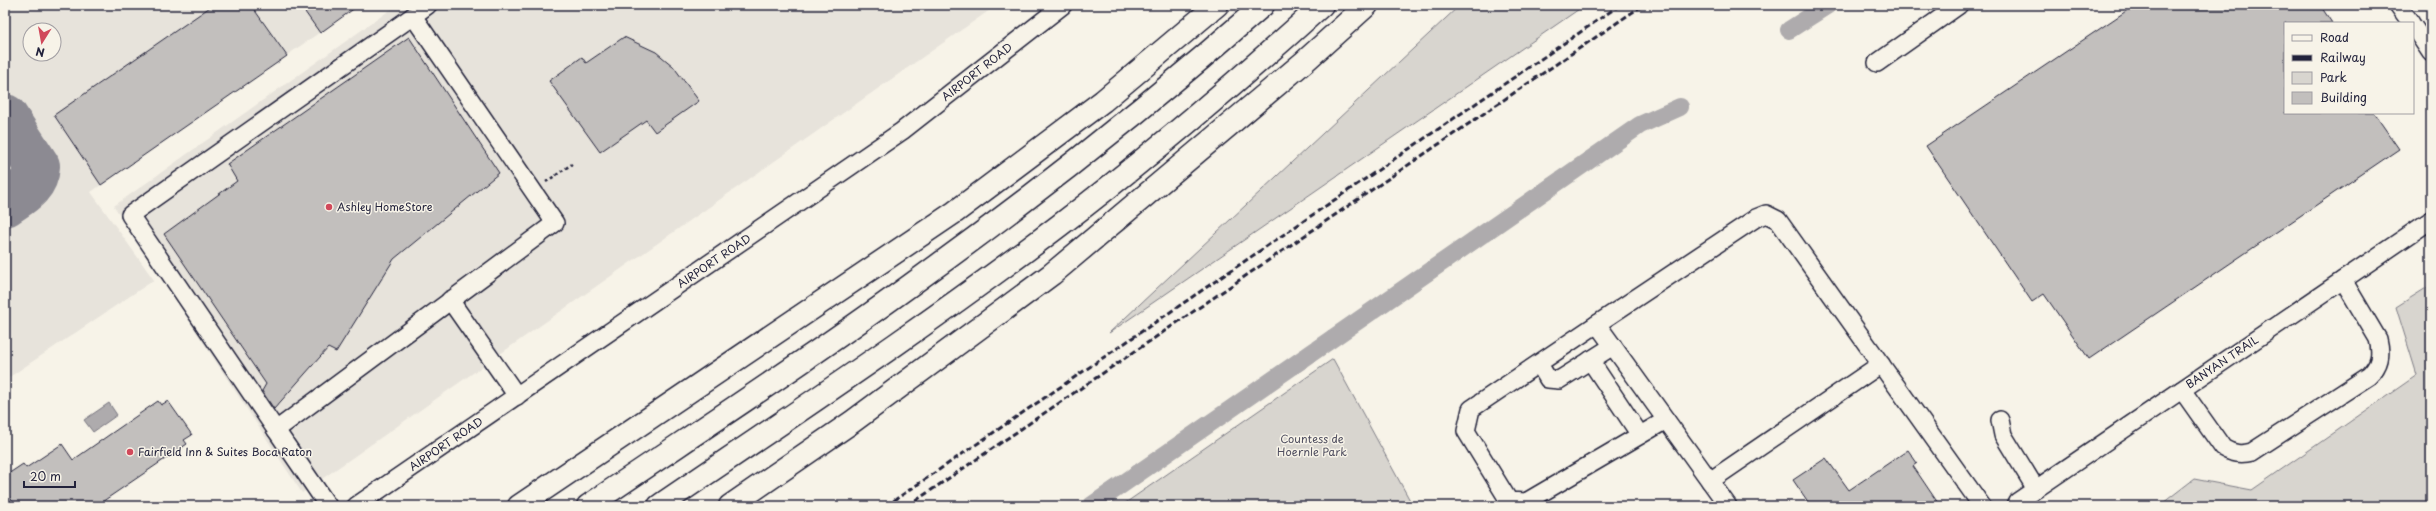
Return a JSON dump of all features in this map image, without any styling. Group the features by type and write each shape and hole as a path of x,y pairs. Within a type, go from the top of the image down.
{"highway":[{"path":"519,506 955,212 1103,101 1216,5"},
{"path":"588,506 877,308 972,240 1121,125 1264,5"},
{"path":"659,506 909,335 1060,225 1185,126 1322,5"},
{"path":"730,506 852,422 1052,274 1304,62 1367,5"}],"street":[{"path":"328,506 130,215 428,5"},
{"path":"1877,63 1960,5"},
{"path":"2398,5 2410,22"},
{"name":"AIRPORT ROAD","path":"356,506 902,131 1056,7"},
{"path":"276,430 555,223 413,16"},
{"path":"2414,28 2431,53"},
{"path":"1666,420 1526,502 1509,501 1466,431 1471,409 1756,218 1766,214 1778,220 1982,506"},
{"name":"BANYAN TRAIL","path":"2015,506 2017,502 2431,220"},
{"path":"2182,390 2224,448 2229,452 2244,454 2252,452 2369,376 2379,363 2381,349 2378,339 2343,280"},
{"path":"450,300 517,396"},
{"path":"1597,324 1728,506"},
{"path":"1539,364 1548,378 1559,380 1613,346"},
{"path":"1590,360 1640,435"},
{"path":"1710,481 1882,364"},
{"path":"2000,420 2003,435 2036,489"}],"path":[{"path":"533,191 572,164"}],"shaded area":[{"path":"5,5 359,5 91,192 154,280 5,380"},
{"path":"397,5 997,5 302,493 114,206"},
{"path":"109,403 117,415 93,432 84,420"}],"green space":[{"path":"1460,5 1585,5 1109,333"},
{"path":"2431,285 2431,506 2159,506 2194,479 2252,490 2417,375 2396,307"},
{"name":"Countess de Hoernle Park","path":"1333,359 1413,506 1121,506"}],"building":[{"path":"213,5 251,5 287,56 101,185 54,115"},
{"path":"300,5 359,5 320,33"},
{"path":"2135,5 2320,5 2331,22 2284,22 2284,114 2375,114 2399,149 2089,359 2044,294 2032,302 1926,146"},
{"name":"Ashley HomeStore","path":"409,37 499,173 394,259 336,352 328,348 274,409 262,391 266,384 164,234 237,181 227,164"},
{"path":"624,37 656,52 673,66 699,101 655,132 646,120 600,152 549,81 582,57 586,63"},
{"name":"Fairfield Inn & Suites Boca Raton","path":"158,401 161,405 168,401 192,435 184,440 187,444 96,506 16,506 5,491 5,476 23,464 26,468 62,444 73,460"},
{"path":"1908,450 1917,463 1913,466 1940,506 1811,506 1793,480 1826,458 1849,490"}],"waterway":[{"path":"1789,30 1828,5"},
{"path":"1091,506 1640,125 1680,107"}],"taxiway":[{"path":"5,117 37,166 36,173 31,184 5,204"}],"railway":[{"path":"886,506 1620,5"},
{"path":"908,506 1643,5"}],"place":[{"name":"Ashley HomeStore","path":"329,207"},
{"name":"Fairfield Inn & Suites Boca Raton","path":"130,452"}]}
